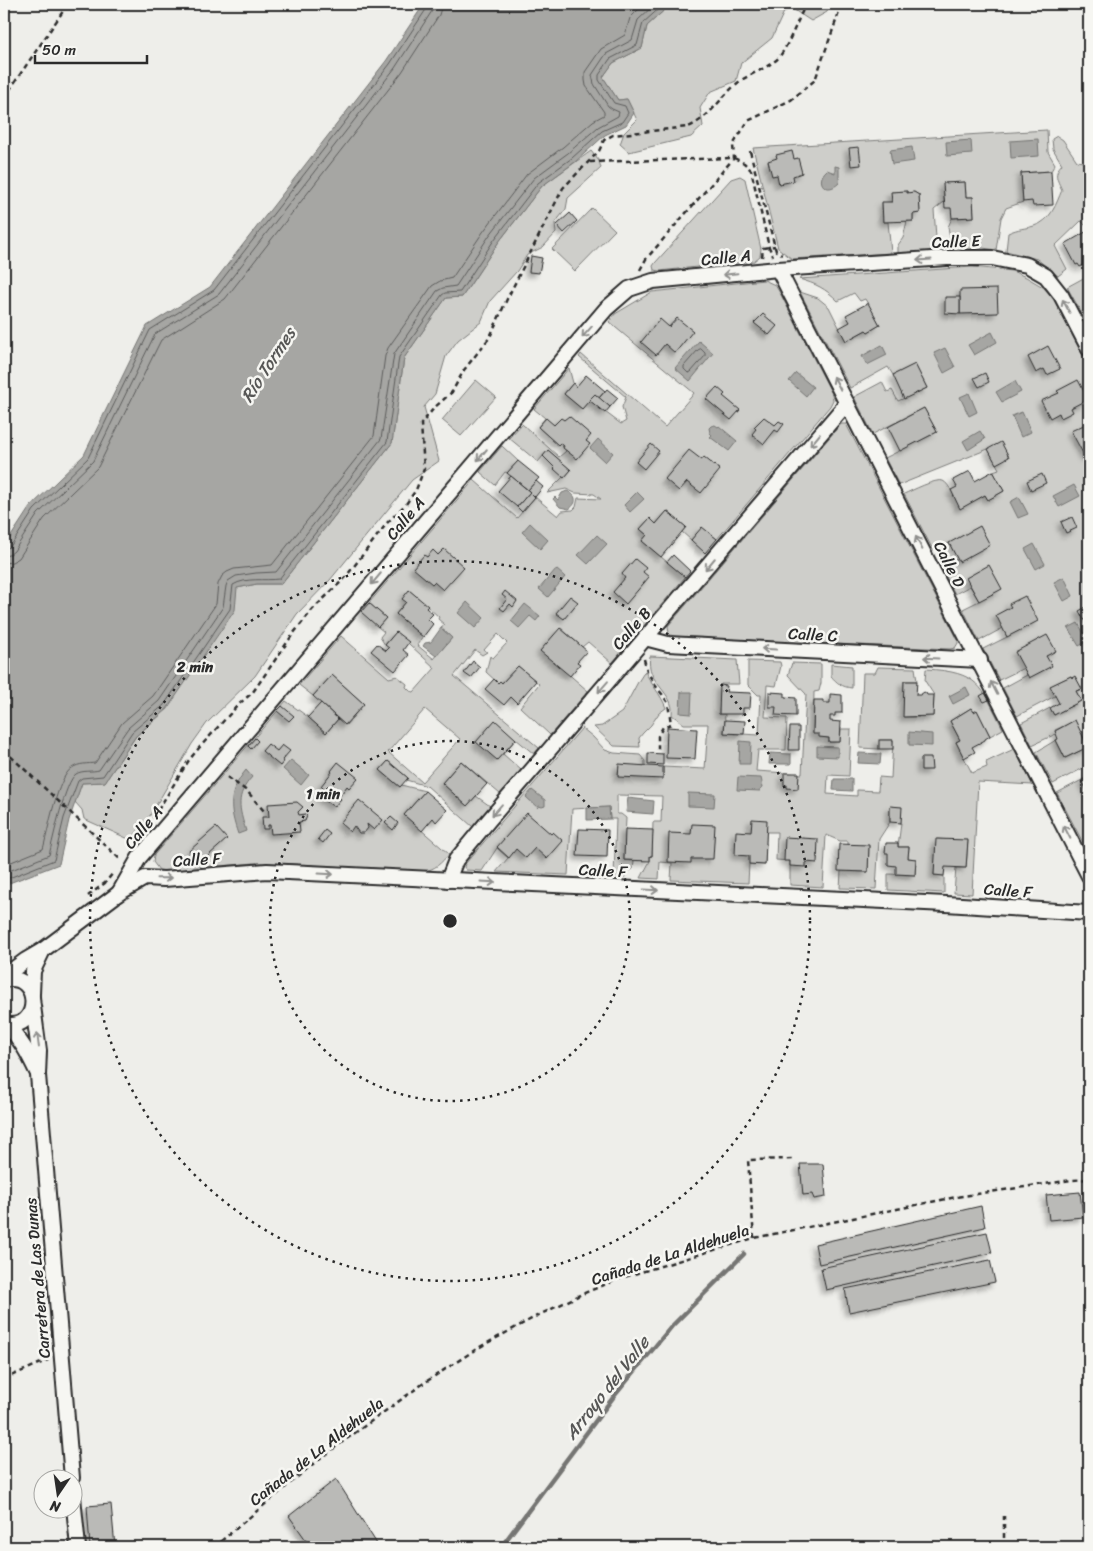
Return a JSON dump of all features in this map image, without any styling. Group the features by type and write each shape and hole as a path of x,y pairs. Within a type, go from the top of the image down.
{"street":[{"name":"Calle E","path":"778,269 947,258 992,258 1027,265 1046,276 1061,295 1089,349"},
{"name":"Calle D","path":"778,269 1089,876"},
{"name":"Calle A","path":"119,893 139,858 606,309 629,289 652,281 778,269"},
{"name":"Calle B","path":"448,880 456,860 489,820 847,403"},
{"name":"Calle C","path":"645,638 668,644 980,660"},
{"name":"Calle F","path":"119,893 145,878 164,879 267,872 1089,913"},
{"name":"Carretera de Las Dunas","path":"4,979 7,974 44,950 119,893"},
{"name":"Carretera de Las Dunas","path":"44,950 33,971 32,1000 39,1051 38,1075 71,1468"},
{"path":"4,979 16,980 22,983 28,988 32,1000 30,1014 24,1020 16,1024 5,1024"},
{"name":"Carretera de Las Dunas","path":"5,1024 20,1038 38,1075"},
{"path":"75,1518 78,1547"}],"path":[{"path":"4,98 68,4"},
{"path":"150,822 189,760 238,705 253,692 313,608 345,578 387,523 406,504 416,490 424,469 421,424 434,408 452,392 464,370 490,337 563,188 599,151 604,140 613,134 688,127 697,123 734,85 779,59 806,4"},
{"path":"646,259 734,158 734,145 748,121 791,100 815,80 842,4"},
{"path":"589,162 734,158 744,163 751,170 769,247"},
{"path":"763,248 775,246"},
{"path":"639,658 643,655 647,670 668,703 671,724 663,727 658,736 658,751"},
{"path":"4,750 121,860"},
{"path":"223,774 243,788 264,811"},
{"path":"82,902 105,883 116,868"},
{"path":"754,1238 748,1160 793,1159"},
{"name":"Cañada de La Aldehuela","path":"214,1547 319,1459 424,1383 478,1348 582,1294 613,1282 754,1238 956,1198 1089,1179"},
{"path":"4,1379 61,1356"},
{"path":"1004,1516 1004,1547"}],"shaded area":[{"path":"671,4 830,4 827,12 811,21 791,8 784,12 772,38 741,63 736,81 710,92 700,108 703,126 691,137 629,152 620,144 624,133 637,120 627,99 618,100 603,77 613,63 642,48 647,26"},
{"path":"1047,130 1048,152 1055,164 1051,171 1021,173 1023,202 1006,208 1001,218 996,250 983,248 952,250 948,227 952,218 974,217 973,197 966,197 965,182 943,183 944,202 934,210 937,251 898,253 898,245 903,238 907,221 913,221 913,214 920,213 919,195 914,192 907,193 907,191 892,192 892,202 882,203 883,222 888,222 891,253 792,259 778,248 753,148"},
{"path":"1057,136 1063,140 1077,161 1089,163 1089,226 1087,227 1081,221 1055,246 1067,269 1058,276 1037,259 1006,251 1008,233 1040,224 1049,216 1062,190 1057,180 1057,174 1062,164 1053,149 1052,139"},
{"path":"591,151 599,161 601,168 568,198 566,209 555,223 556,233 543,247 527,255 517,271 490,301 481,322 458,340 446,356 435,394 424,407 439,461 412,480 330,580 297,614 255,676 207,723 192,744 151,814 131,840 84,819 82,810 75,802 82,783 105,782 136,736 168,709 237,588 257,584 281,584 392,443 404,358 446,298 462,297 498,243 542,186"},
{"path":"740,176 745,179 761,249 760,256 754,261 654,270 653,266 655,263 731,179"},
{"path":"592,208 615,230 575,271 552,249"},
{"path":"972,267 1012,271 1043,287 1054,299 1089,367 1089,765 1053,784 1036,752 1056,740 1065,758 1088,747 1075,721 1055,730 1056,734 1032,745 1021,723 1050,708 1054,715 1081,701 1076,691 1081,689 1075,677 1072,678 1071,676 1051,686 1055,696 1017,716 1003,688 1027,675 1024,668 999,680 983,649 1007,637 1003,628 979,641 963,609 979,601 970,586 955,594 941,567 958,559 949,543 933,550 904,494 929,483 943,481 950,489 960,508 985,495 988,500 1004,491 993,471 999,469 988,449 899,485 885,458 937,432 924,408 873,434 854,397 882,382 887,392 892,390 898,401 927,388 915,365 893,375 888,367 850,388 800,292 818,298 829,307 846,341 880,325 865,299 860,301 854,293 838,301 820,287 799,279"},
{"path":"1089,275 1089,326 1067,287"},
{"path":"764,280 775,285 832,394 833,400 830,406 717,539 702,528 691,540 682,532 686,527 667,511 656,524 650,518 640,529 647,535 642,541 685,577 612,663 588,642 582,647 561,628 541,650 588,691 550,735 520,707 539,684 518,666 502,683 498,683 486,672 490,656 493,658 507,643 498,634 484,650 487,652 482,655 475,650 454,676 539,748 534,754 516,739 503,754 521,770 500,794 461,761 442,783 467,806 476,796 490,806 473,827 427,786 406,780 407,777 388,761 380,770 400,787 401,785 425,791 404,815 449,854 438,866 423,871 254,863 159,870 153,862 154,855 286,701 326,733 338,719 346,725 364,704 332,675 313,696 299,685 341,636 389,678 397,676 407,684 406,687 410,691 414,692 435,668 396,632 385,645 380,637 384,632 378,627 386,618 369,603 474,480 517,518 535,497 558,516 562,511 573,510 576,507 578,498 601,499 594,494 575,493 566,489 547,493 571,470 548,450 538,462 509,438 522,424 559,457 566,451 560,443 558,445 538,427 545,418 534,409 569,368 573,383 564,394 582,409 589,400 621,424 626,421 622,407 626,397 579,357 581,354 665,427 691,397 694,393 609,322 615,314 652,292","holes":["410,591 439,617 438,619 445,625 441,628 452,638 434,659 417,645 423,637 396,614 406,602","425,709 460,739 422,782 388,752"]},
{"path":"476,380 496,397 461,436 442,420"},
{"path":"841,424 846,424 957,638 958,643 955,648 675,637 669,634 668,626"},
{"path":"502,446 518,461 507,473 505,472 495,485 480,472"},
{"path":"650,656 737,660 739,684 721,684 719,714 725,714 724,733 759,735 761,695 758,695 748,685 748,661 780,662 781,666 776,686 767,685 765,717 787,718 786,750 758,750 756,771 802,774 806,694 788,675 792,663 821,664 819,691 814,692 813,733 819,734 820,737 829,738 829,742 840,742 841,729 851,729 849,776 828,775 827,794 857,796 857,790 878,791 879,777 891,778 893,740 880,740 879,749 860,748 863,673 875,673 878,667 915,668 917,681 904,681 904,717 919,717 933,716 934,695 925,681 926,669 957,673 968,678 983,691 1003,729 990,736 977,711 974,712 971,708 950,721 960,740 956,742 972,773 987,767 986,762 1014,749 1033,785 978,782 972,894 954,893 956,868 966,868 968,841 937,839 934,875 944,876 944,893 888,890 888,874 915,875 916,859 908,858 909,847 898,847 901,823 890,807 890,822 879,839 876,889 840,888 841,871 868,872 869,846 848,845 848,841 840,841 826,835 823,887 790,885 790,861 776,860 777,832 766,832 765,865 749,864 748,883 671,880 672,863 660,862 659,879 641,878 650,861 650,856 652,856 653,822 661,822 662,796 617,795 617,814 621,814 626,818 624,860 634,861 633,869 625,877 614,877 616,819 610,819 609,807 572,809 568,875 496,872 508,858 497,848 482,871 466,870 465,864 582,728 605,750 614,753 640,755 645,761 645,766 619,765 618,776 663,778 663,767 705,769 708,724 684,724 672,715 672,707 669,700 652,674"},
{"path":"831,664 852,666 852,688 845,687 835,681 831,676"},
{"path":"645,671 666,708 659,713 639,738 640,747 614,746 594,727 602,726 622,712"},
{"path":"1082,780 1089,795 1089,854 1057,793"}],"water":[{"name":"Río Tormes","path":"424,4 671,4 647,26 642,48 613,63 603,77 618,100 627,99 634,113 626,125 605,135 575,162 542,186 498,243 462,297 446,298 404,358 392,443 281,584 257,584 237,588 235,610 167,709 136,736 105,782 82,783 69,820 59,864 4,885 4,547 30,507 84,455 147,326 210,287 386,61"},
{"path":"1038,139 1039,156 1011,158 1010,141"},
{"path":"971,140 972,154 947,156 946,142"},
{"path":"912,147 914,161 892,164 890,150"},
{"path":"835,166 839,167 839,183 834,187 826,188 822,182 823,174 827,170 835,173"},
{"path":"992,332 997,342 974,355 968,345"},
{"path":"699,341 713,353 690,381 675,368"},
{"path":"882,345 887,355 867,365 862,356"},
{"path":"945,348 955,367 944,373 934,353"},
{"path":"796,373 813,387 806,396 789,381"},
{"path":"1015,381 1021,392 1002,402 996,392"},
{"path":"969,393 977,412 969,416 960,397"},
{"path":"1022,412 1031,432 1021,437 1012,416"},
{"path":"715,425 719,426 737,441 729,451 710,437 712,435 709,428"},
{"path":"980,431 985,439 968,450 963,441"},
{"path":"598,439 613,453 605,462 590,448"},
{"path":"1074,485 1080,496 1059,507 1053,496"},
{"path":"567,491 575,499 574,504 569,509 560,507 553,499 555,497 558,500 562,493"},
{"path":"637,492 644,499 630,512 624,505"},
{"path":"1019,497 1028,514 1018,518 1010,502"},
{"path":"530,523 548,540 540,549 522,532"},
{"path":"597,535 607,544 588,564 578,555"},
{"path":"1034,544 1045,564 1036,569 1025,549"},
{"path":"556,569 565,577 548,597 539,589"},
{"path":"1064,577 1073,596 1064,601 1054,582"},
{"path":"467,602 484,618 475,628 458,613"},
{"path":"525,604 540,616 536,621 530,616 519,628 511,621"},
{"path":"1078,623 1088,641 1079,646 1068,628"},
{"path":"441,628 452,638 436,656 423,646 425,643 431,642"},
{"path":"966,687 970,695 953,704 949,696"},
{"path":"681,692 692,692 691,714 680,713"},
{"path":"909,732 932,734 932,746 909,745"},
{"path":"740,741 751,742 750,764 739,764"},
{"path":"817,746 838,747 838,757 817,756"},
{"path":"770,753 791,754 791,764 769,764"},
{"path":"859,753 881,754 880,764 858,763"},
{"path":"291,760 309,775 301,785 283,769"},
{"path":"246,770 252,777 243,790 240,809 246,831 238,834 233,816 232,800 236,786"},
{"path":"738,777 761,778 763,787 760,791 737,790"},
{"path":"834,779 852,779 852,791 833,790"},
{"path":"532,790 545,800 545,806 539,806 538,808 526,797"},
{"path":"688,793 715,794 714,807 688,806"},
{"path":"628,798 654,801 653,814 626,812"},
{"path":"609,807 610,819 587,820 587,808"}],"building":[{"path":"859,147 861,165 851,166 849,148"},
{"path":"792,151 794,159 798,158 802,173 793,176 794,181 779,184 777,175 772,176 768,161 777,158 776,155"},
{"path":"1051,171 1053,205 1033,206 1032,201 1023,202 1021,173"},
{"path":"965,182 966,197 973,197 974,217 952,218 951,208 945,208 943,183"},
{"path":"907,191 907,193 914,192 919,195 920,213 913,214 913,221 883,222 882,202 892,202 891,192"},
{"path":"570,213 577,221 564,233 557,225"},
{"path":"1089,230 1089,262 1080,267 1078,264 1076,265 1065,244"},
{"path":"531,256 542,258 539,273 529,272"},
{"path":"997,289 998,313 960,314 960,290"},
{"path":"945,297 960,297 960,314 945,313"},
{"path":"868,303 880,325 846,341 839,328 850,322 846,315"},
{"path":"763,314 777,326 769,335 754,323"},
{"path":"677,318 693,331 675,353 665,344 656,355 641,342 660,319 669,327"},
{"path":"1048,346 1060,369 1047,375 1044,369 1036,373 1028,357"},
{"path":"915,364 927,388 904,399 893,375"},
{"path":"985,373 989,382 979,387 974,378"},
{"path":"586,375 605,391 599,398 595,394 582,409 564,394 573,383 576,387"},
{"path":"1078,380 1088,399 1071,408 1073,412 1061,418 1059,413 1050,418 1041,401 1059,393 1057,391"},
{"path":"717,387 725,394 723,396 740,410 731,420 706,399"},
{"path":"607,389 618,398 610,407 599,398"},
{"path":"595,394 610,407 605,413 589,400"},
{"path":"924,408 937,432 900,451 888,427"},
{"path":"569,416 591,435 586,441 590,444 577,459 563,448 564,446 560,443 558,445 538,427 546,418 554,425 561,418 564,420"},
{"path":"764,417 775,425 779,421 784,424 778,432 775,430 764,444 752,434 756,429 754,427"},
{"path":"1088,423 1089,455 1085,457 1071,431"},
{"path":"1001,442 1009,457 996,464 988,449"},
{"path":"651,444 659,451 644,469 636,462"},
{"path":"548,450 571,470 564,478 543,456"},
{"path":"689,450 702,460 704,457 720,470 701,493 687,482 679,491 665,479"},
{"path":"518,461 539,478 528,490 507,473"},
{"path":"970,471 975,481 993,471 1004,491 988,500 985,495 960,509 951,490 957,487 953,480"},
{"path":"1042,474 1046,483 1031,490 1027,481"},
{"path":"511,476 530,492 517,507 498,491"},
{"path":"536,481 543,487 535,497 528,490"},
{"path":"530,492 535,497 522,512 517,507"},
{"path":"667,511 686,527 661,557 642,541 647,535 640,529 650,518 656,524"},
{"path":"1072,517 1077,528 1066,533 1061,522"},
{"path":"980,526 990,545 959,562 949,543"},
{"path":"702,527 717,539 705,553 691,540"},
{"path":"444,549 464,567 443,590 434,582 432,584 413,568 424,555 427,557 433,550 438,555"},
{"path":"673,555 690,571 685,577 667,562"},
{"path":"635,559 646,568 643,572 649,577 626,604 613,592 625,578 622,574"},
{"path":"989,565 1002,589 979,601 966,578"},
{"path":"409,590 428,606 426,608 433,614 428,619 433,624 423,637 396,614 406,602 402,599"},
{"path":"505,591 517,601 513,607 510,604 504,611 500,608 507,599 502,595"},
{"path":"570,596 578,602 564,619 556,613"},
{"path":"1025,596 1038,621 1007,637 996,615 1011,607 1009,604"},
{"path":"369,603 386,618 378,627 361,612"},
{"path":"1086,607 1089,618 1084,620 1079,611"},
{"path":"560,628 587,651 577,662 580,664 570,676 540,651"},
{"path":"396,632 409,642 403,650 409,655 395,671 371,651 377,644 386,651 389,648 385,645"},
{"path":"1047,635 1056,651 1046,656 1052,666 1029,678 1015,652"},
{"path":"473,661 480,667 471,678 464,673"},
{"path":"518,666 536,681 517,703 511,697 504,705 485,689 494,679 498,683 500,681 502,683"},
{"path":"332,675 364,704 345,725 313,696"},
{"path":"1071,676 1072,678 1075,676 1082,689 1076,691 1081,701 1054,715 1050,708 1059,703 1050,686"},
{"path":"904,681 917,681 916,695 924,692 927,695 934,695 933,716 903,717"},
{"path":"720,685 727,686 726,692 751,693 750,708 743,708 743,714 719,714"},
{"path":"769,692 785,693 785,697 796,698 796,716 775,715 776,707 769,707"},
{"path":"985,693 989,700 984,702 980,696"},
{"path":"830,694 842,695 842,713 835,713 835,716 830,716 830,721 841,722 840,742 829,742 829,738 813,734 814,700 823,700 823,703 830,703"},
{"path":"321,703 338,719 326,733 308,717"},
{"path":"282,706 294,716 289,721 277,711"},
{"path":"971,708 974,712 977,710 990,736 972,747 975,752 964,758 956,742 960,740 950,721"},
{"path":"495,720 516,739 497,760 476,742"},
{"path":"725,720 745,721 744,734 724,733"},
{"path":"1075,720 1088,747 1065,758 1056,740 1058,739 1055,731"},
{"path":"667,727 697,729 695,759 666,758"},
{"path":"790,727 799,727 799,750 789,750"},
{"path":"255,738 258,741 251,749 248,746"},
{"path":"879,740 893,740 893,749 879,749"},
{"path":"268,744 277,751 282,745 290,751 282,760 284,761 280,766 262,751"},
{"path":"648,753 663,754 663,765 648,764"},
{"path":"921,758 931,758 932,770 921,770"},
{"path":"388,761 408,778 400,787 380,770"},
{"path":"461,761 487,784 467,806 442,783"},
{"path":"338,762 358,778 349,788 347,786 339,797 341,799 334,807 320,797 325,790 321,786"},
{"path":"619,764 663,767 663,779 618,777"},
{"path":"784,773 799,773 798,789 787,788 787,785 784,785"},
{"path":"1089,776 1089,795 1082,780"},
{"path":"425,791 447,810 436,822 433,818 422,831 404,815"},
{"path":"359,800 383,820 374,830 367,824 368,828 364,833 359,833 354,826 350,832 340,823"},
{"path":"297,802 303,807 298,812 299,815 305,814 307,816 305,821 299,822 300,832 271,834 270,825 268,825 268,829 263,829 262,817 269,817 268,804"},
{"path":"890,806 902,807 901,823 890,822"},
{"path":"527,813 551,834 553,832 563,841 547,859 535,848 526,858 516,849 509,858 497,847"},
{"path":"391,817 398,823 393,830 385,823"},
{"path":"752,819 767,820 765,865 749,864 749,856 735,855 736,831 751,832"},
{"path":"692,824 715,825 713,859 691,859 691,863 668,862 669,833 691,834"},
{"path":"216,827 227,839 200,863 189,851"},
{"path":"579,829 608,830 607,857 577,856"},
{"path":"625,829 653,830 652,856 650,856 650,861 624,860"},
{"path":"325,830 330,834 323,843 318,839"},
{"path":"785,837 818,839 817,863 806,862 806,867 790,866 790,861 784,861"},
{"path":"936,839 968,840 966,868 945,867 944,876 934,875"},
{"path":"886,843 898,843 898,847 909,847 908,858 916,859 915,875 896,874 896,866 888,865 888,853 885,853"},
{"path":"839,844 869,845 868,872 838,871"},
{"path":"800,1164 823,1164 826,1197 814,1199 812,1194 803,1195"},
{"path":"1080,1192 1083,1217 1049,1220 1046,1195"},
{"path":"981,1206 985,1227 819,1264 815,1244"},
{"path":"987,1232 992,1253 826,1290 821,1268"},
{"path":"990,1260 995,1282 849,1312 845,1289"},
{"path":"336,1479 379,1547 311,1547 289,1516"},
{"path":"111,1504 115,1547 90,1547 87,1506"}],"waterway":[{"name":"Arroyo del Valle","path":"501,1547 615,1395 672,1326 744,1254"}]}
